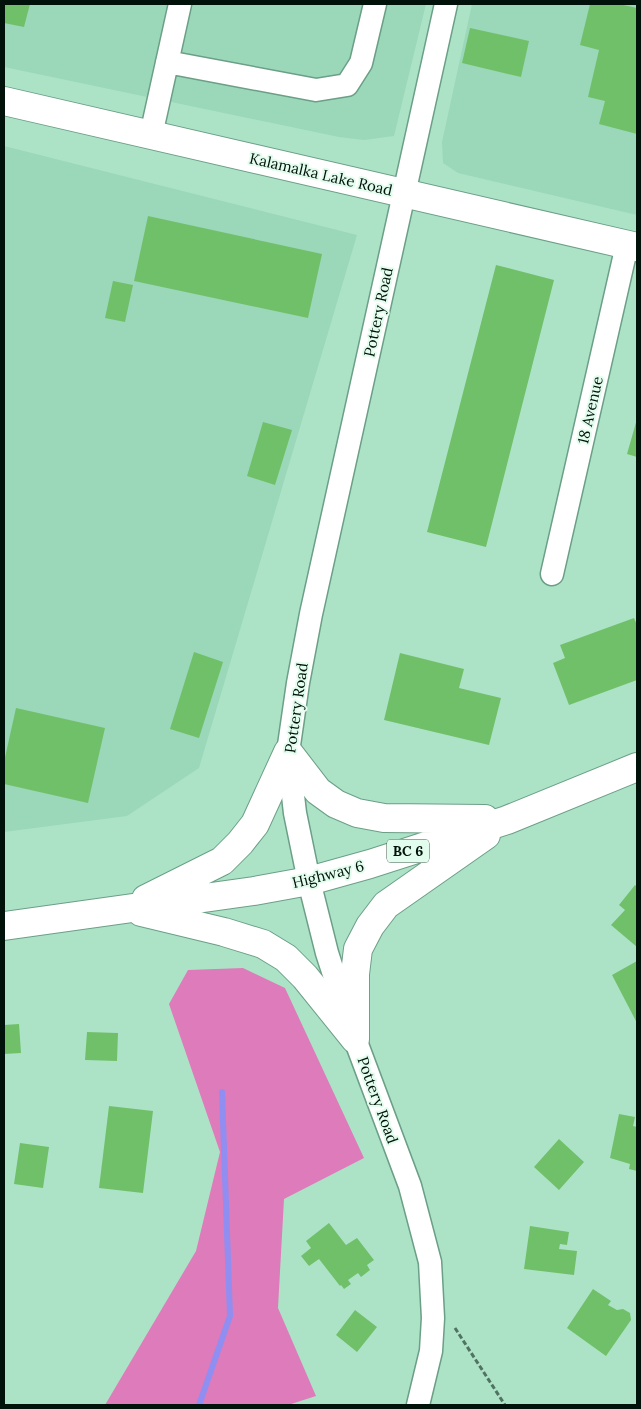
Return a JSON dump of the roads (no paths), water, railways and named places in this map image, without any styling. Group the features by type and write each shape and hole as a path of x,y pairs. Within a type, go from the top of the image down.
{"main road":[{"name":"Kalamalka Lake Road","path":"4,101 632,246"},
{"path":"127,908 222,861 255,824 288,752 318,791 336,804 357,813 384,818 508,820"},
{"name":"Highway 6","path":"4,926 254,891 309,881 370,864 508,820 637,767"},
{"path":"355,1039 358,949 370,926 386,905 508,820"},
{"path":"127,908 224,932 263,944 286,958 306,977 355,1039"}],"street":[{"path":"151,135 180,4"},
{"path":"167,62 316,90 347,85 361,63 375,4"},
{"name":"Pottery Road","path":"418,1405 430,1351 433,1318 430,1262 410,1186 355,1039 327,954 295,813 288,752 311,614 446,4"},
{"name":"18 Avenue","path":"552,574 632,246"}],"waterway":[{"path":"199,1405 230,1316 222,1092"}]}
